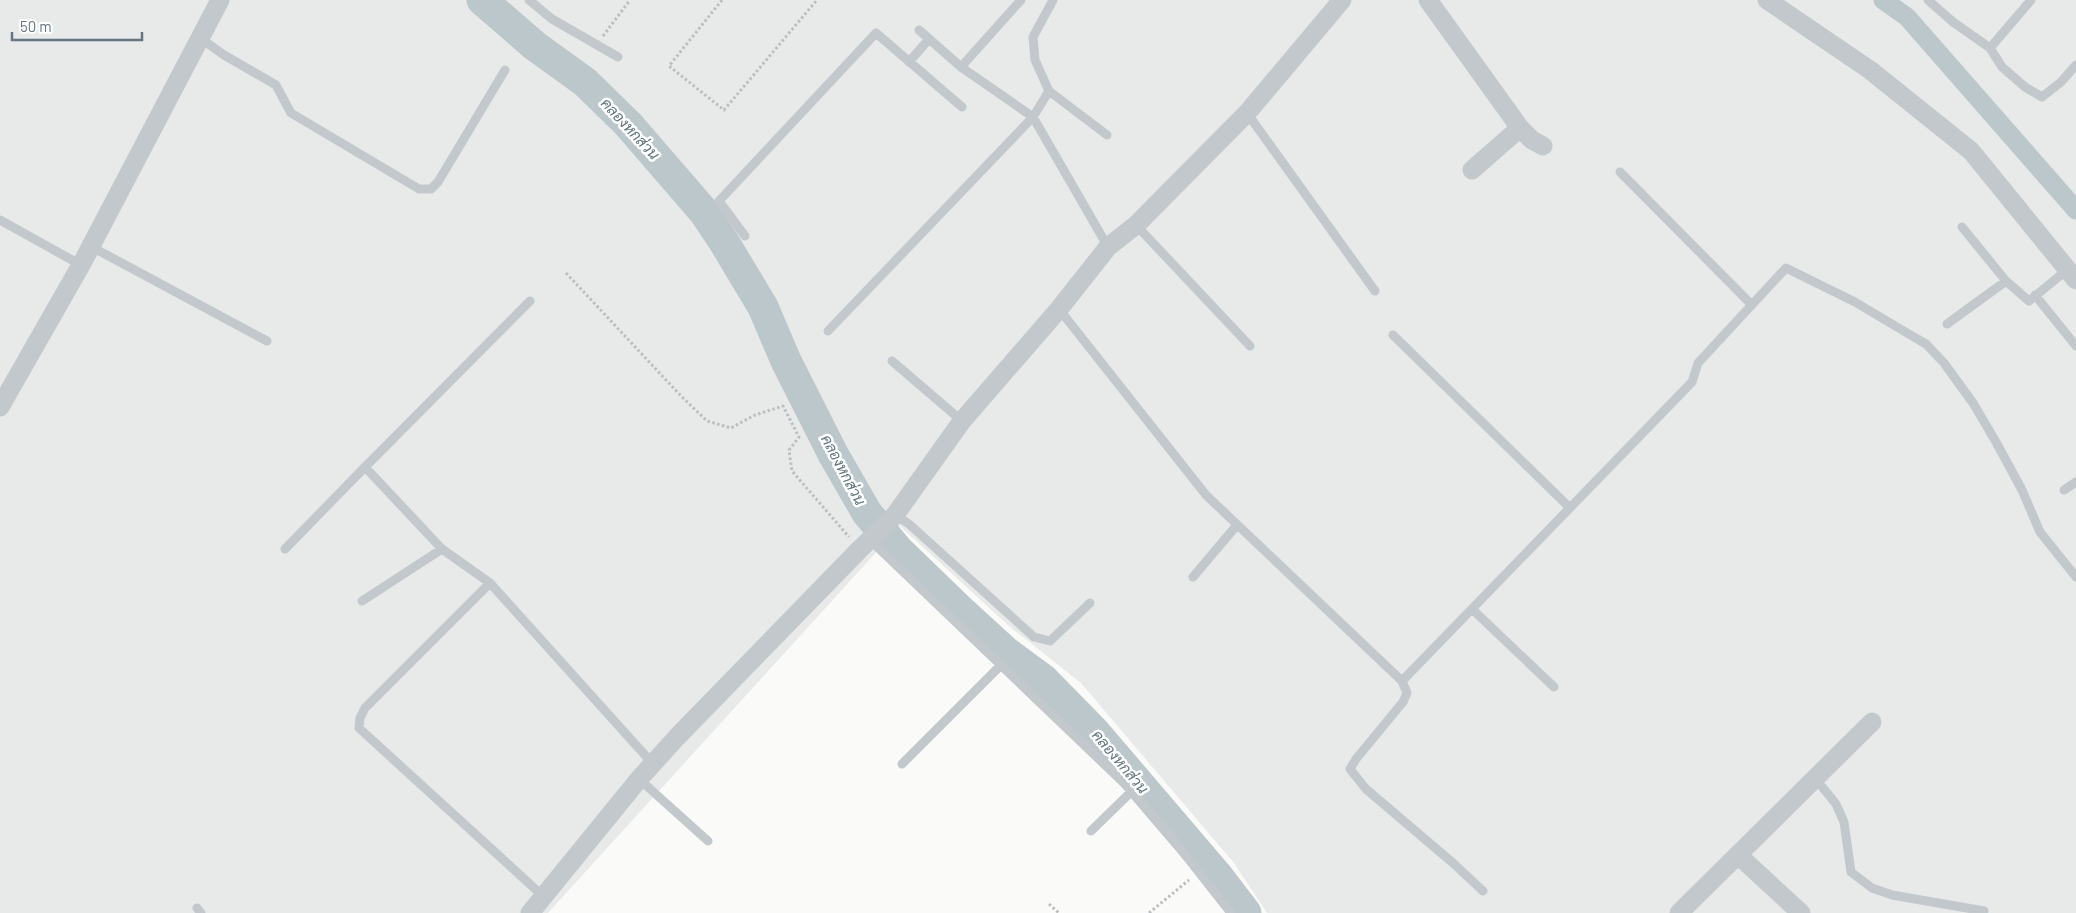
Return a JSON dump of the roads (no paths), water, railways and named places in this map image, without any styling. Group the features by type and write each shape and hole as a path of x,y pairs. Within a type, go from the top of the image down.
{"street":[{"path":"0,407 81,265 220,0"},
{"path":"530,913 639,779 895,515 962,421 1059,309 1108,247 1136,225 1247,113 1342,0"},
{"path":"1428,0 1520,128 1532,140 1543,146"},
{"path":"1767,0 1870,70 1971,151 2071,275"},
{"path":"1472,170 1520,128"},
{"path":"1679,913 1872,722"},
{"path":"1738,855 1800,913"}],"lane":[{"path":"529,0 552,19 618,57"},
{"path":"961,68 1021,0"},
{"path":"1053,0 1033,37 1035,60 1049,92 1107,135"},
{"path":"1928,0 1953,22 1990,48 2002,67 2025,87 2042,96 2061,82 2076,65"},
{"path":"1990,48 2031,0"},
{"path":"919,30 961,68 1033,117 1108,247"},
{"path":"745,236 719,201 876,33 962,107"},
{"path":"200,38 224,55 276,85 291,113 419,189 431,189 438,182 506,70"},
{"path":"909,62 929,39"},
{"path":"828,332 1033,117 1049,92"},
{"path":"1247,113 1375,291"},
{"path":"1620,172 1752,306"},
{"path":"0,220 81,265"},
{"path":"1136,225 1250,346"},
{"path":"1962,227 2006,281 2028,301 2071,275"},
{"path":"90,246 267,341"},
{"path":"1402,681 1692,382 1698,363 1786,268 1855,302 1926,344 1944,363 1973,403 2022,490 2040,532 2076,577"},
{"path":"1947,324 2006,281"},
{"path":"2035,296 2076,346"},
{"path":"285,549 530,301"},
{"path":"1059,309 1206,495 1402,681 1407,693 1403,702 1350,769 1370,794 1453,863 1483,892"},
{"path":"1393,335 1569,507"},
{"path":"892,361 962,421"},
{"path":"365,467 442,549 490,583 653,764"},
{"path":"2064,490 2076,482"},
{"path":"895,515 923,536 1034,637 1050,641 1090,603"},
{"path":"1193,577 1237,525"},
{"path":"868,541 1132,791 1165,829 1231,913"},
{"path":"362,601 442,549"},
{"path":"490,583 365,708 360,718 359,728 544,897"},
{"path":"1472,609 1554,687"},
{"path":"902,764 1001,666"},
{"path":"1815,778 1836,804 1844,822 1851,872 1872,888 1892,895 1984,911"},
{"path":"639,779 708,842"},
{"path":"1091,831 1132,791"}],"waterway":[{"name":"คลองหกส่วน","path":"482,0 535,46 585,82 628,124 704,212 763,307 786,361 833,454 867,513 899,551 959,609 1006,652 1044,680 1094,731 1217,875 1246,913"},
{"path":"1883,0 1907,17 2076,210"}]}
